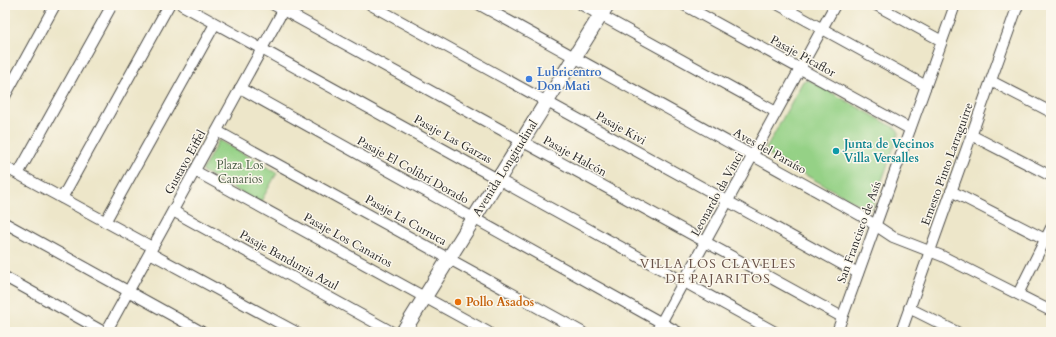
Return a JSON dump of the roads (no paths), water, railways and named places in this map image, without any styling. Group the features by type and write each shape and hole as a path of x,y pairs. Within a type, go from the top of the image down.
{"main road":[{"name":"Avenida Longitudinal","path":"403,332 604,10"}],"street":[{"path":"5,96 55,5"},
{"path":"18,174 112,5"},
{"path":"62,198 169,5"},
{"name":"Pasaje Las Garzas","path":"182,5 775,332"},
{"name":"Pasaje Halcón","path":"274,5 285,8 522,141 842,317"},
{"name":"Pasaje Kivi","path":"371,5 858,273"},
{"name":"Aves del Paraíso","path":"480,5 752,156 860,214 899,240 930,251 1051,311"},
{"path":"582,5 604,10 776,112"},
{"name":"Pasaje Picaflor","path":"684,5 910,129"},
{"path":"779,5 926,86"},
{"name":"Leonardo da Vinci","path":"656,332 835,5"},
{"path":"876,5 942,41"},
{"name":"San Francisco de Asís","path":"837,332 955,5"},
{"name":"Ernesto Pinto Larraguirre","path":"901,332 1018,5"},
{"name":"Gustavo Eiffel","path":"105,332 285,8"},
{"path":"106,222 216,24"},
{"path":"991,80 1050,108"},
{"name":"Pasaje El Colibrí Dorado","path":"240,88 678,332"},
{"name":"Pasaje La Curruca","path":"217,131 582,332"},
{"path":"971,135 1051,176"},
{"path":"5,167 106,222 151,250 296,332"},
{"name":"Pasaje Los Canarios","path":"195,171 488,332"},
{"path":"951,191 1045,239"},
{"name":"Pasaje Bandurria Azul","path":"173,211 392,332"},
{"path":"5,223 202,332"},
{"path":"1018,294 1051,228"},
{"path":"5,277 105,332"},
{"path":"909,308 957,332"}],"place":[{"name":"Lubricentro Don Mati","path":"529,79"},
{"name":"Junta de Vecinos Villa Versalles","path":"836,151"},
{"name":"Pollo Asados","path":"458,302"}],"district":[{"name":"VILLA LOS CLAVELES DE PAJARITOS","path":"718,270"}],"park label":[{"name":"Plaza Los Canarios","path":"240,172"}]}
